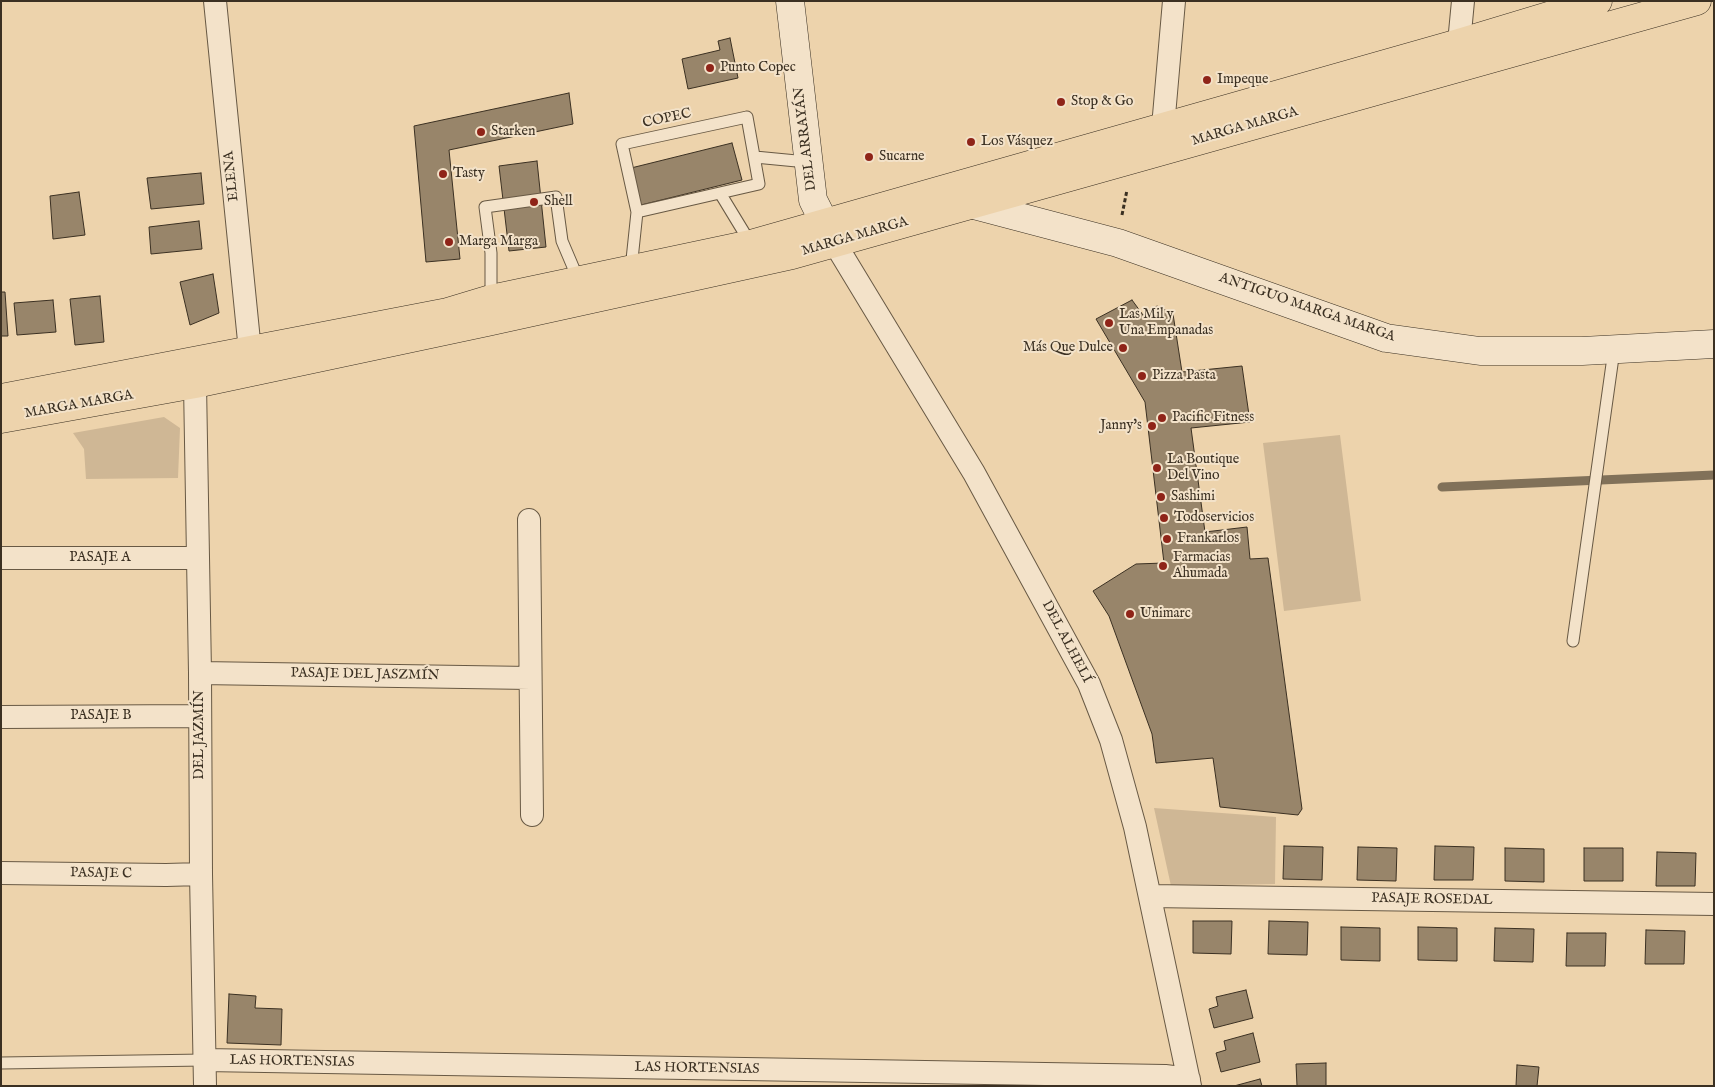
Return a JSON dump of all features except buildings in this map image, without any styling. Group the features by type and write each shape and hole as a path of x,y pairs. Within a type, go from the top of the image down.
{"main road":[{"name":"MARGA MARGA","path":"1,419 196,384 704,275 792,254 829,233 1163,127 1459,43 1598,1"},
{"name":"MARGA MARGA","path":"1,398 448,312 491,299 751,244 829,233 970,204 1697,1"}],"street":[{"name":"ELENA","path":"214,1 250,351"},
{"name":"DEL ARRAYÁN","path":"790,1 807,162 813,200 829,233"},
{"path":"1163,127 1174,1"},
{"path":"1459,43 1463,1"},
{"name":"ANTIGUO MARGA MARGA","path":"970,204 1118,243 1386,338 1480,351 1614,350 1714,344"},
{"name":"DEL ALHELÍ","path":"829,233 974,473 1089,684 1111,740 1135,826 1190,1082"},
{"name":"DEL JAZMÍN","path":"196,384 201,874 206,1086"},
{"path":"530,520 532,815"},
{"name":"PASAJE A","path":"1,558 198,558"},
{"name":"PASAJE DEL JASZMÍN","path":"200,672 530,678"},
{"name":"PASAJE B","path":"1,716 200,716"},
{"name":"PASAJE C","path":"1,872 166,876 201,874"},
{"name":"PASAJE ROSEDAL","path":"1150,896 1714,904"},
{"name":"LAS HORTENSIAS","path":"205,1060 1165,1076 1190,1082"}],"lane":[{"name":"COPEC","path":"631,270 637,212 622,144 747,117 759,184 637,212"},
{"path":"754,157 807,162"},
{"path":"720,193 751,244"},
{"path":"491,299 491,253 484,207 556,197 562,241 579,281"},
{"path":"1572,641 1614,350"},
{"path":"1,1063 205,1060"}],"shaded area":[{"path":"164,417 180,428 178,478 86,479 84,449 73,433"},
{"path":"1340,435 1361,601 1284,611 1263,443"},
{"path":"1154,808 1276,817 1275,884 1171,886"}],"waterway":[{"path":"1442,487 1714,475"}],"place":[{"name":"Punto Copec","path":"710,68"},
{"name":"Impeque","path":"1207,80"},
{"name":"Stop & Go","path":"1061,102"},
{"name":"Starken","path":"481,132"},
{"name":"Los Vásquez","path":"971,142"},
{"name":"Sucarne","path":"869,157"},
{"name":"Tasty","path":"443,174"},
{"name":"Shell","path":"534,202"},
{"name":"Marga Marga","path":"449,242"},
{"name":"Las Mil y Una Empanadas","path":"1109,323"},
{"name":"Más Que Dulce","path":"1123,348"},
{"name":"Pizza Pasta","path":"1142,376"},
{"name":"Pacific Fitness","path":"1162,418"},
{"name":"Janny's","path":"1152,426"},
{"name":"La Boutique Del Vino","path":"1157,468"},
{"name":"Sashimi","path":"1161,497"},
{"name":"Todoservicios","path":"1164,518"},
{"name":"Frankarlos","path":"1167,539"},
{"name":"Farmacias Ahumada","path":"1163,566"},
{"name":"Unimarc","path":"1130,614"}]}
